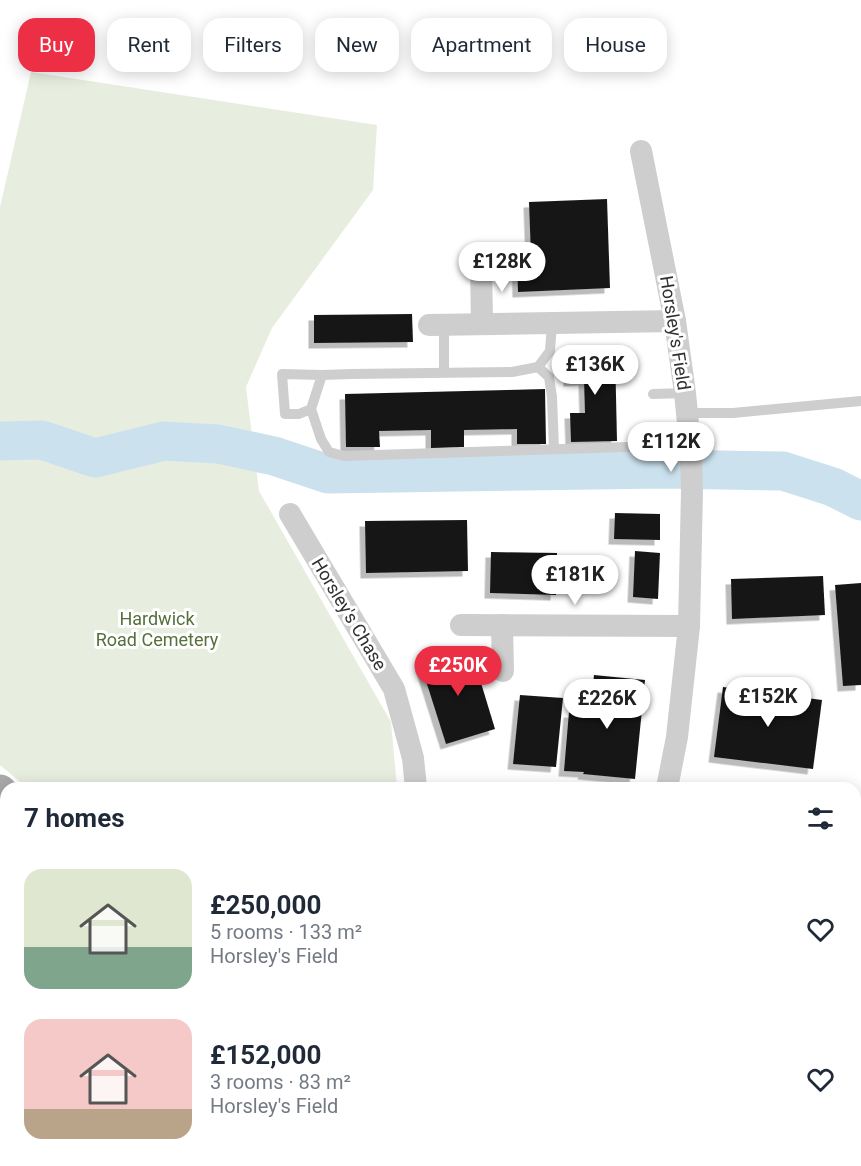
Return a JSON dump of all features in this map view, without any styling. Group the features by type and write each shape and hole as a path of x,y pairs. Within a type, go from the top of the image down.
{"street":[{"name":"Horsley's Field","path":"641,151 675,321 686,403 692,491 688,626 676,737 668,782"},
{"path":"481,264 482,323"},
{"path":"437,325 675,321"},
{"name":"Horsley's Chase","path":"290,514 394,689 413,758 415,782"},
{"path":"461,625 688,626"},
{"path":"502,626 503,671"}],"lane":[{"path":"311,409 299,414 285,414 282,374 512,372 538,367 550,351 552,323"},
{"path":"437,325 444,372"},
{"path":"538,367 549,377 554,449"},
{"path":"322,375 311,409 321,439 329,452 344,456 554,449 690,450"},
{"path":"652,394 733,413 861,401"}],"green space":[{"name":"Hardwick Road Cemetery","path":"31,72 377,125 373,190 272,328 246,387 259,491 391,722 397,782 20,782 0,765 0,207"}],"building":[{"path":"607,199 610,288 518,292 517,256 531,256 529,202"},
{"path":"412,314 413,342 314,343 314,315"},
{"path":"615,351 617,441 571,442 570,413 585,413 584,380 569,381 568,352"},
{"path":"545,389 546,444 517,444 517,429 464,430 464,447 431,448 431,430 379,431 380,447 346,447 345,394"},
{"path":"615,513 660,514 660,540 614,539"},
{"path":"467,520 468,571 366,573 365,521"},
{"path":"635,551 660,553 658,599 633,597"},
{"path":"491,552 557,553 556,595 490,593"},
{"path":"823,576 825,615 732,619 731,579"},
{"path":"861,583 861,685 843,686 835,585"},
{"path":"471,650 495,729 446,744 421,665"},
{"path":"594,675 645,680 635,779 564,771 569,712 590,713"},
{"path":"723,687 822,700 813,769 714,757"},
{"path":"520,695 563,698 556,767 513,764"}],"waterway":[{"path":"0,441 42,440 95,458 164,441 218,444 274,456 328,474 663,469 783,471 833,487 861,501"}]}
